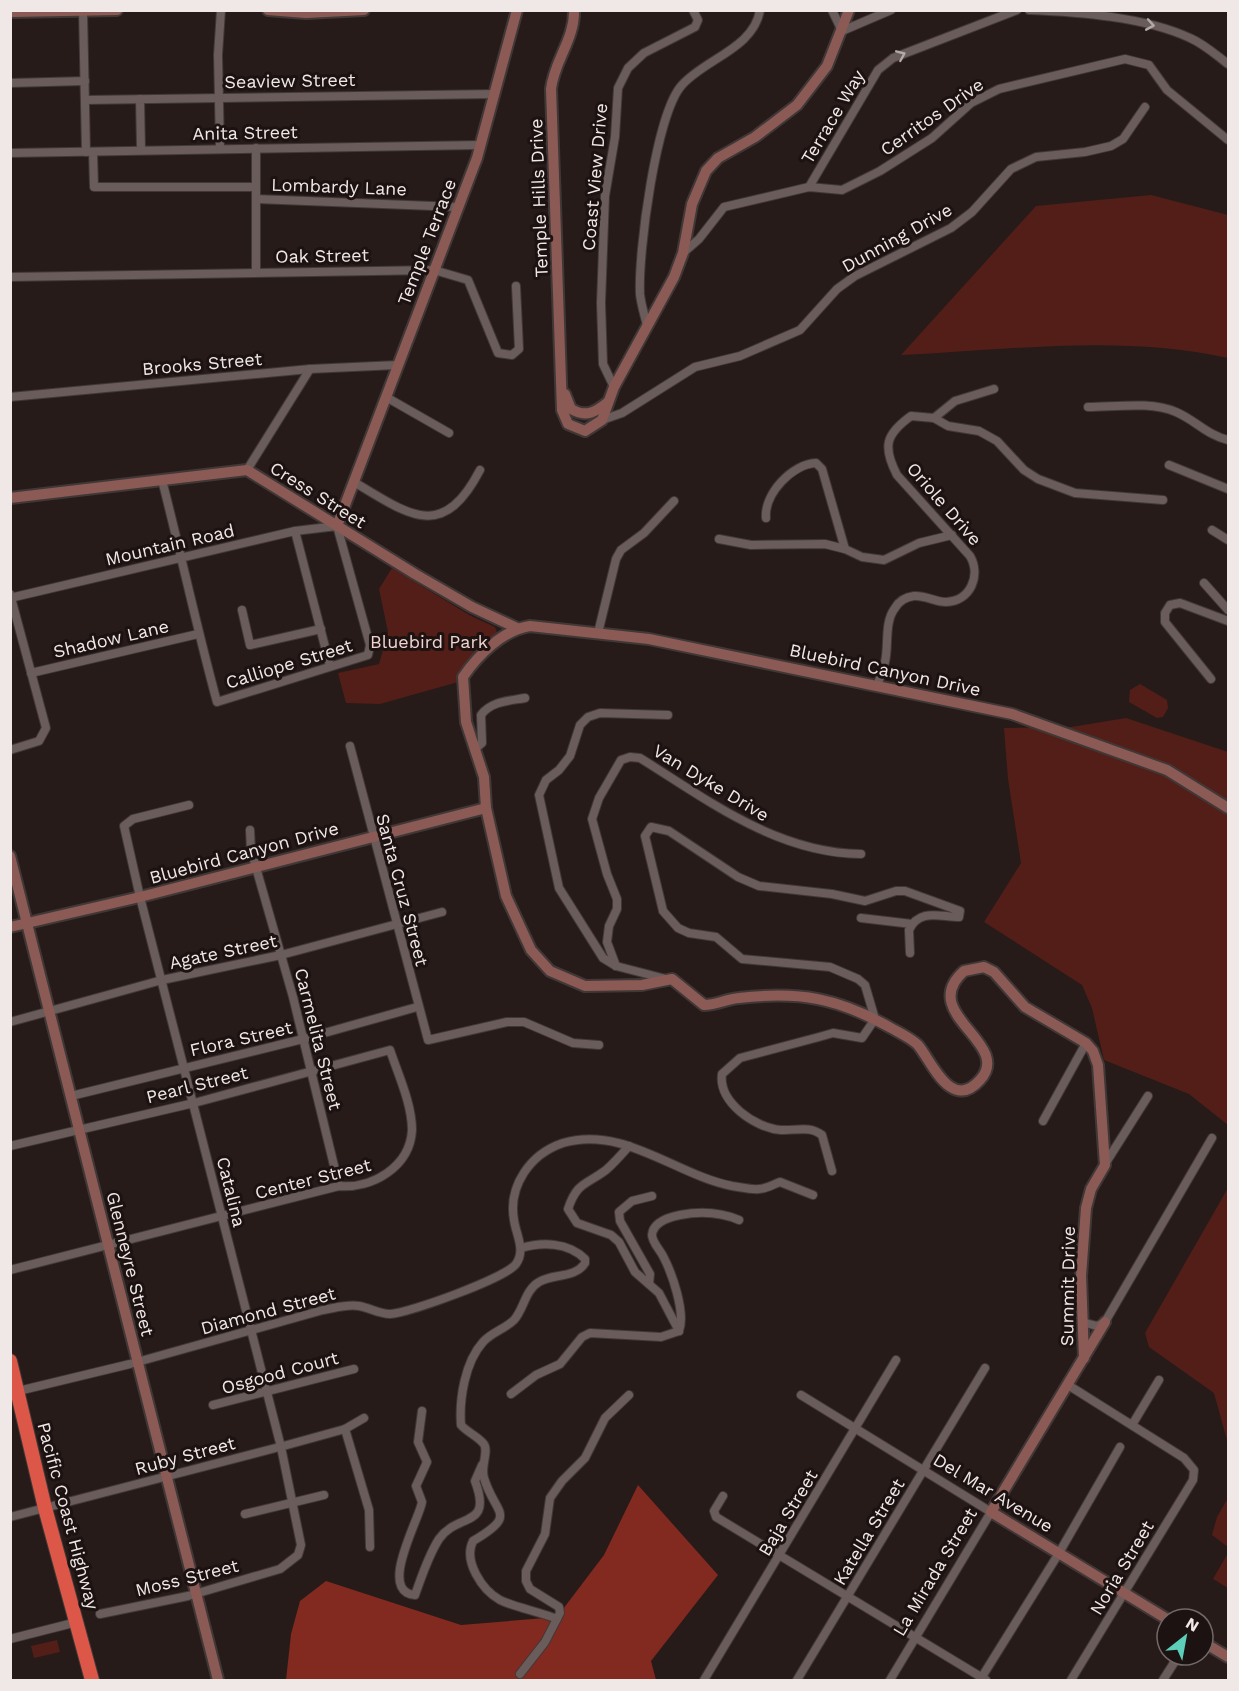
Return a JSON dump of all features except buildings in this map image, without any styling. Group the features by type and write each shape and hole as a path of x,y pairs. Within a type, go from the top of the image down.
{"highway":[{"name":"Pacific Coast Highway","path":"10,1361 14,1392 92,1680"}],"street":[{"path":"10,12 117,10"},
{"path":"220,148 221,10"},
{"path":"268,10 309,12 364,10"},
{"name":"Temple Terrace","path":"337,526 480,145 517,10"},
{"name":"Temple Hills Drive","path":"574,10 571,35 552,76 551,89 562,410 568,424 585,431 602,420"},
{"name":"Coast View Drive","path":"614,387 603,364 601,303 605,196 615,137 618,88 628,68 644,53 695,27 698,20 693,10"},
{"path":"647,326 640,296 646,214 667,111 682,85 750,34 760,10"},
{"path":"832,10 842,31"},
{"path":"602,420 614,387 674,277 683,253 692,204 706,171 718,158 755,137 797,105 826,66 849,10"},
{"path":"842,31 891,10"},
{"name":"Terrace Way","path":"809,187 878,70 885,64 893,58 1017,10"},
{"path":"1029,10 1166,28 1193,39 1228,64"},
{"path":"83,11 85,100 90,152"},
{"name":"Cerritos Drive","path":"683,253 699,238 724,207 809,187 842,190 880,171 932,138 971,104 999,89 1125,59 1149,65 1167,90 1228,140"},
{"path":"10,83 85,81"},
{"name":"Seaview Street","path":"85,100 495,94"},
{"path":"140,99 141,150"},
{"name":"Dunning Drive","path":"602,420 622,413 695,367 740,356 800,330 837,289 855,276 951,228 972,212 1011,169 1036,157 1085,152 1111,146 1123,139 1145,107"},
{"name":"Anita Street","path":"10,153 480,145"},
{"path":"256,148 256,272"},
{"name":"Lombardy Lane","path":"90,152 93,188 256,187"},
{"name":"Lombardy Lane","path":"256,199 458,207"},
{"name":"Oak Street","path":"10,277 434,270 468,280 498,353 512,355 519,349 516,286"},
{"name":"Brooks Street","path":"10,396 310,369 397,365"},
{"path":"247,470 310,369"},
{"name":"Temple Hills Drive","path":"563,388 567,403 576,412 594,412 608,402"},
{"path":"994,389 955,401 934,418 948,426 979,431 997,441 1024,470 1053,486 1075,493 1163,500"},
{"path":"386,397 449,433"},
{"path":"608,402 622,413"},
{"path":"1088,407 1169,409 1189,419 1206,433 1228,440"},
{"name":"Oriole Drive","path":"878,684 885,662 889,620 894,609 901,601 912,596 923,596 947,602 963,597 971,588 976,566 952,535 897,475 887,448 897,426 911,416 934,418"},
{"path":"766,518 765,508 777,487 807,464 816,463 822,469 845,549"},
{"path":"1169,465 1228,489"},
{"name":"Cress Street","path":"10,498 247,470 466,603 517,628"},
{"path":"354,482 417,517 429,516 453,507 472,485 480,470"},
{"path":"162,480 198,634"},
{"path":"598,633 616,559 621,550 644,533 674,501"},
{"name":"Mountain Road","path":"11,596 295,531 337,526"},
{"name":"Calliope Street","path":"198,634 217,702 365,657 369,653 370,645 337,526"},
{"path":"1212,530 1228,540"},
{"path":"295,531 330,666"},
{"path":"719,539 751,545 825,544 845,549 862,557 884,560 919,543 952,535"},
{"path":"1204,583 1228,610"},
{"path":"10,750 39,741 46,728 11,596"},
{"path":"1211,679 1165,622 1165,613 1170,605 1180,603 1228,621"},
{"path":"242,610 250,645 321,629"},
{"name":"Bluebird Canyon Drive","path":"517,628 530,626 675,643 1012,714 1146,761 1187,781 1228,808"},
{"path":"517,628 484,652 463,677 466,722 484,777 486,808 506,896 520,931 539,960 560,977 585,986 642,985 666,979"},
{"name":"Shadow Lane","path":"31,673 198,634"},
{"path":"475,749 482,743 481,715 485,709 492,705 525,698"},
{"path":"668,715 600,713 588,717 580,725 570,756 559,770 546,780 540,790 541,808 559,888 603,958 616,966 680,983 696,1001 704,1005 713,1005 736,998 818,997 847,1005 912,1040 946,1085 959,1090 972,1087 981,1080 987,1069 987,1057 954,1010 950,999 951,988 964,971 984,967 994,972 1025,1006 1086,1043 1093,1052 1098,1065 1105,1165"},
{"name":"Santa Cruz Street","path":"350,746 417,1007 428,1040 507,1022 524,1022 573,1043 599,1045"},
{"name":"Van Dyke Drive","path":"616,966 608,942 609,926 617,909 617,899 607,874 592,819 599,798 621,760 630,757 640,758 767,834 812,849 861,854"},
{"name":"Catalina","path":"189,805 133,819 124,826 294,1504 301,1545 298,1555 280,1569"},
{"name":"Bluebird Canyon Drive","path":"10,927 140,897 486,808"},
{"path":"875,1019 865,985 858,979 830,968 742,959 716,938 689,933 678,928 663,911 645,836 647,831 651,827 669,831 738,877 759,886 832,894 865,901 896,891 905,891 957,909 961,914 959,917 930,914 920,917 912,924 908,940 910,953"},
{"name":"Carmelita Street","path":"250,830 255,866 281,955 339,1186"},
{"name":"Glenneyre Street","path":"10,856 218,1680"},
{"name":"Agate Street","path":"10,1022 162,980 281,955 442,912"},
{"path":"861,918 912,924"},
{"name":"Flora Street","path":"70,1096 303,1039 417,1007"},
{"path":"832,1171 822,1135 811,1129 771,1128 740,1110 723,1091 722,1074 740,1058 819,1037 833,1034 862,1038 875,1019"},
{"path":"1044,1121 1086,1043"},
{"name":"Pearl Street","path":"10,1146 79,1128 194,1103 390,1050"},
{"name":"Center Street","path":"10,1270 222,1218 339,1186 368,1184 383,1177 397,1164 407,1149 412,1131 408,1108 390,1050"},
{"path":"1105,1165 1148,1096"},
{"path":"1082,1322 1097,1326 1105,1322 1212,1138"},
{"path":"422,1411 418,1442 427,1462 416,1486 422,1502 402,1551 400,1579 406,1592 411,1595 415,1595 431,1552 441,1536 475,1517 480,1509 481,1497 475,1481 486,1454 484,1443 461,1425 459,1409 471,1362 482,1343 513,1321 534,1285 542,1280 573,1273 585,1263 585,1259 580,1254 544,1242 521,1248 514,1220 513,1198 525,1170 534,1160 545,1150 565,1143 599,1141 629,1146 718,1183 759,1190 780,1182 813,1195"},
{"path":"629,1146 605,1171 576,1189 568,1209 577,1223 611,1235 619,1242 635,1272 659,1293 680,1331"},
{"name":"Summit Drive","path":"1084,1358 1081,1276 1086,1208 1091,1189 1105,1165"},
{"path":"649,1284 650,1274 620,1221 619,1212 632,1201 652,1197"},
{"path":"680,1331 682,1313 664,1257 652,1235 662,1221 684,1214 708,1212 724,1214 739,1220"},
{"name":"Diamond Street","path":"14,1392 137,1362 349,1305 392,1314 445,1298 506,1272 516,1264 521,1248"},
{"name":"La Mirada Street","path":"890,1680 1105,1322"},
{"path":"511,1394 536,1375 560,1364 582,1337 590,1333 661,1337 680,1331"},
{"name":"Baja Street","path":"705,1680 896,1360"},
{"name":"Katella Street","path":"797,1680 985,1368"},
{"name":"Osgood Court","path":"213,1406 354,1369"},
{"path":"1068,1385 1132,1425 1159,1380"},
{"path":"520,1674 545,1642 557,1618 559,1607 530,1589 526,1571 545,1534 550,1498 562,1481 585,1458 605,1418 629,1395"},
{"name":"Del Mar Avenue","path":"801,1395 1155,1612"},
{"name":"Ruby Street","path":"10,1517 281,1447 345,1429 364,1418"},
{"name":"Noria Street","path":"1071,1680 1193,1480 1194,1470 1184,1458 1132,1425"},
{"path":"345,1429 369,1510 370,1547"},
{"path":"723,1496 714,1511 716,1517 982,1680 1120,1447"},
{"path":"482,1465 484,1479 500,1508 500,1518 497,1527 473,1541 470,1554 472,1567 483,1584 500,1600 557,1618"},
{"path":"245,1514 324,1495"},
{"name":"Moss Street","path":"100,1614 195,1593 280,1569"},
{"path":"10,1639 76,1622"},
{"path":"1215,1649 1228,1657"},
{"path":"1163,1680 1171,1667"}],"green space":[{"path":"1151,195 1228,215 1228,358 1188,351 1106,345 1024,347 901,355 1036,206"},
{"name":"Bluebird Park","path":"392,568 471,616 495,627 498,635 458,682 380,704 346,703 338,673 379,664 388,632 379,589"},
{"path":"1140,684 1167,700 1168,708 1163,717 1157,718 1129,702 1130,690"},
{"path":"1126,718 1228,752 1228,1125 1189,1094 1104,1060 1092,1008 1082,985 984,922 1021,863 1008,779 1004,728 1071,727"},
{"path":"1228,1188 1228,1444 1214,1393 1149,1347 1145,1333"},
{"path":"1228,1498 1228,1547 1212,1535 1217,1517"},
{"path":"1228,1553 1228,1588 1213,1579"},
{"path":"57,1640 60,1652 34,1658 31,1646"}],"shaded area":[{"path":"638,1485 718,1575 651,1661 656,1680 286,1680 291,1634 300,1601 326,1581 461,1625 557,1617 604,1555"}]}
